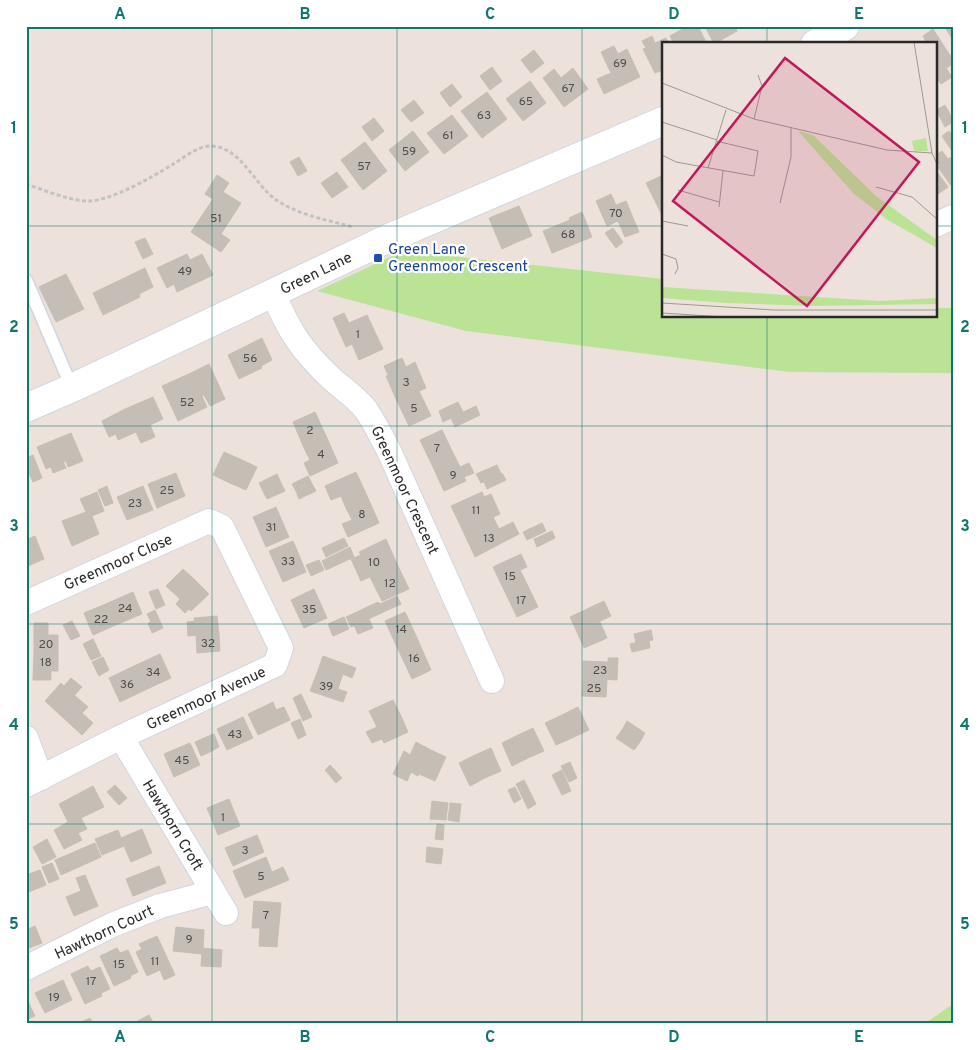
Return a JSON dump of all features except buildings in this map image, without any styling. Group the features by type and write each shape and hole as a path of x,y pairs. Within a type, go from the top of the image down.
{"main road":[{"path":"818,42 845,26"},
{"name":"Green Lane","path":"26,408 285,288 396,234 662,121"}],"street":[{"path":"936,225 953,217"},
{"name":"Greenmoor Crescent","path":"285,288 286,323 297,342 315,362 366,410 389,451 492,681"},
{"name":"Greenmoor Close","path":"26,603 209,521"},
{"name":"Greenmoor Avenue","path":"26,738 34,781 275,665 280,648 222,527 209,521"},
{"name":"Hawthorn Croft","path":"122,737 226,913"},
{"name":"Hawthorn Court","path":"26,968 112,925 160,906 213,892"}],"lane":[{"path":"26,280 72,388"}],"path":[{"path":"26,184 59,196 88,201 112,196 163,170 196,150 207,146 220,147 231,152 274,198 292,209 354,227"}],"green space":[{"path":"403,251 662,279 662,318 936,318 936,308 953,308 953,373 790,372 466,331 317,291"},
{"path":"953,1004 953,1024 924,1024"}],"place":[{"name":"Green Lane Greenmoor Crescent","path":"378,258"}]}
